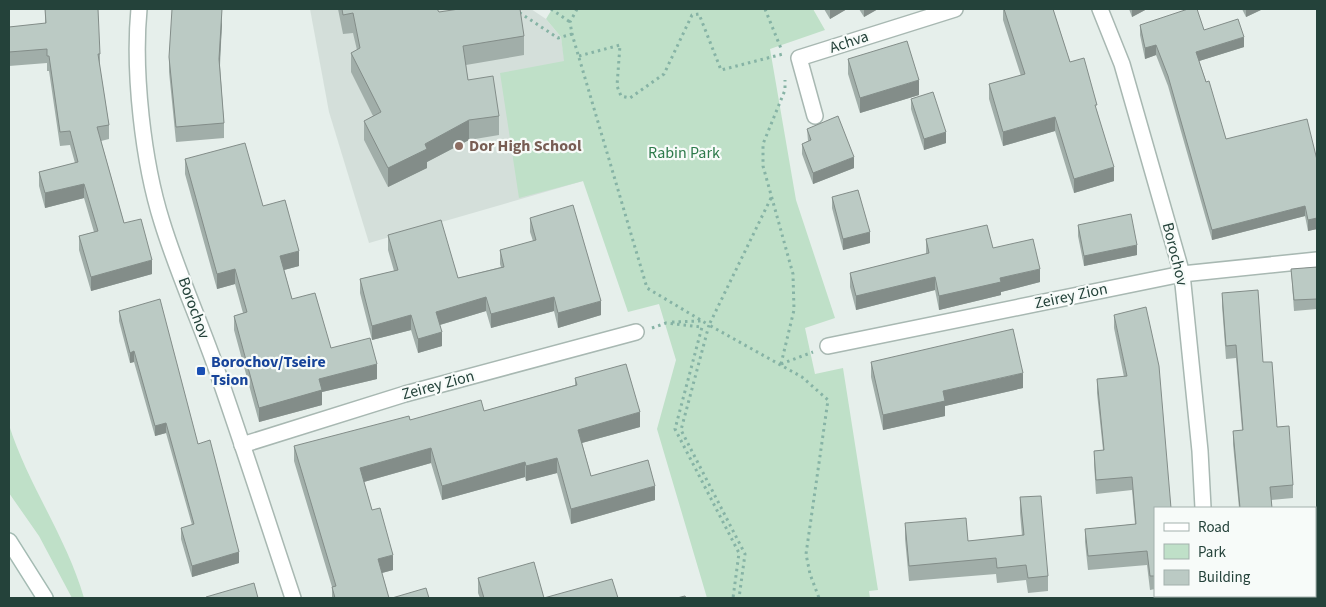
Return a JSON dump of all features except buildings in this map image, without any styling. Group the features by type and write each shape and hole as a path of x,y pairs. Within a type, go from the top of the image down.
{"street":[{"name":"Borochov","path":"139,9 136,38 140,94 148,154 162,222 242,445 293,598"},
{"name":"Achva","path":"815,116 799,58 956,9"},
{"name":"Borochov","path":"1100,9 1122,64 1182,274 1203,507"},
{"name":"Zeirey Zion","path":"828,346 1182,274 1317,260"},
{"name":"Zeirey Zion","path":"242,445 405,394 636,332"},
{"path":"9,541 45,598"}],"path":[{"path":"514,9 558,38 572,34"},
{"path":"550,9 570,22"},
{"path":"578,9 570,22 572,34 647,288 702,322 781,364 816,388 828,400 806,554 810,574 820,598"},
{"path":"765,9 783,54 783,63"},
{"path":"579,56 620,45 618,86 621,96 630,98 664,74 692,14 699,14 721,70 791,51"},
{"path":"781,364 794,310 793,274 786,243 763,166 763,144 785,90 784,72"},
{"path":"739,598 745,554 681,430 709,325 771,198"},
{"path":"636,332 665,322 702,322"},
{"path":"636,332 666,323 702,327 675,429 739,553 733,598"},
{"path":"781,364 828,346"}],"shaded area":[{"name":"Dor High School","path":"310,9 531,9 546,19 561,37 583,181 369,243 329,112"}],"green space":[{"name":"Rabin Park","path":"552,9 813,9 825,30 770,49 796,200 835,318 805,328 815,374 843,368 878,590 869,591 870,598 707,598 657,429 676,360 659,304 628,312 583,181 519,198 500,73 564,61 561,37 546,19"},
{"path":"9,425 26,469 68,554 84,598 72,598 39,536 9,493"}],"place":[{"name":"Dor High School","path":"459,146"},
{"name":"Borochov/Tseire Tsion","path":"201,371"}]}
